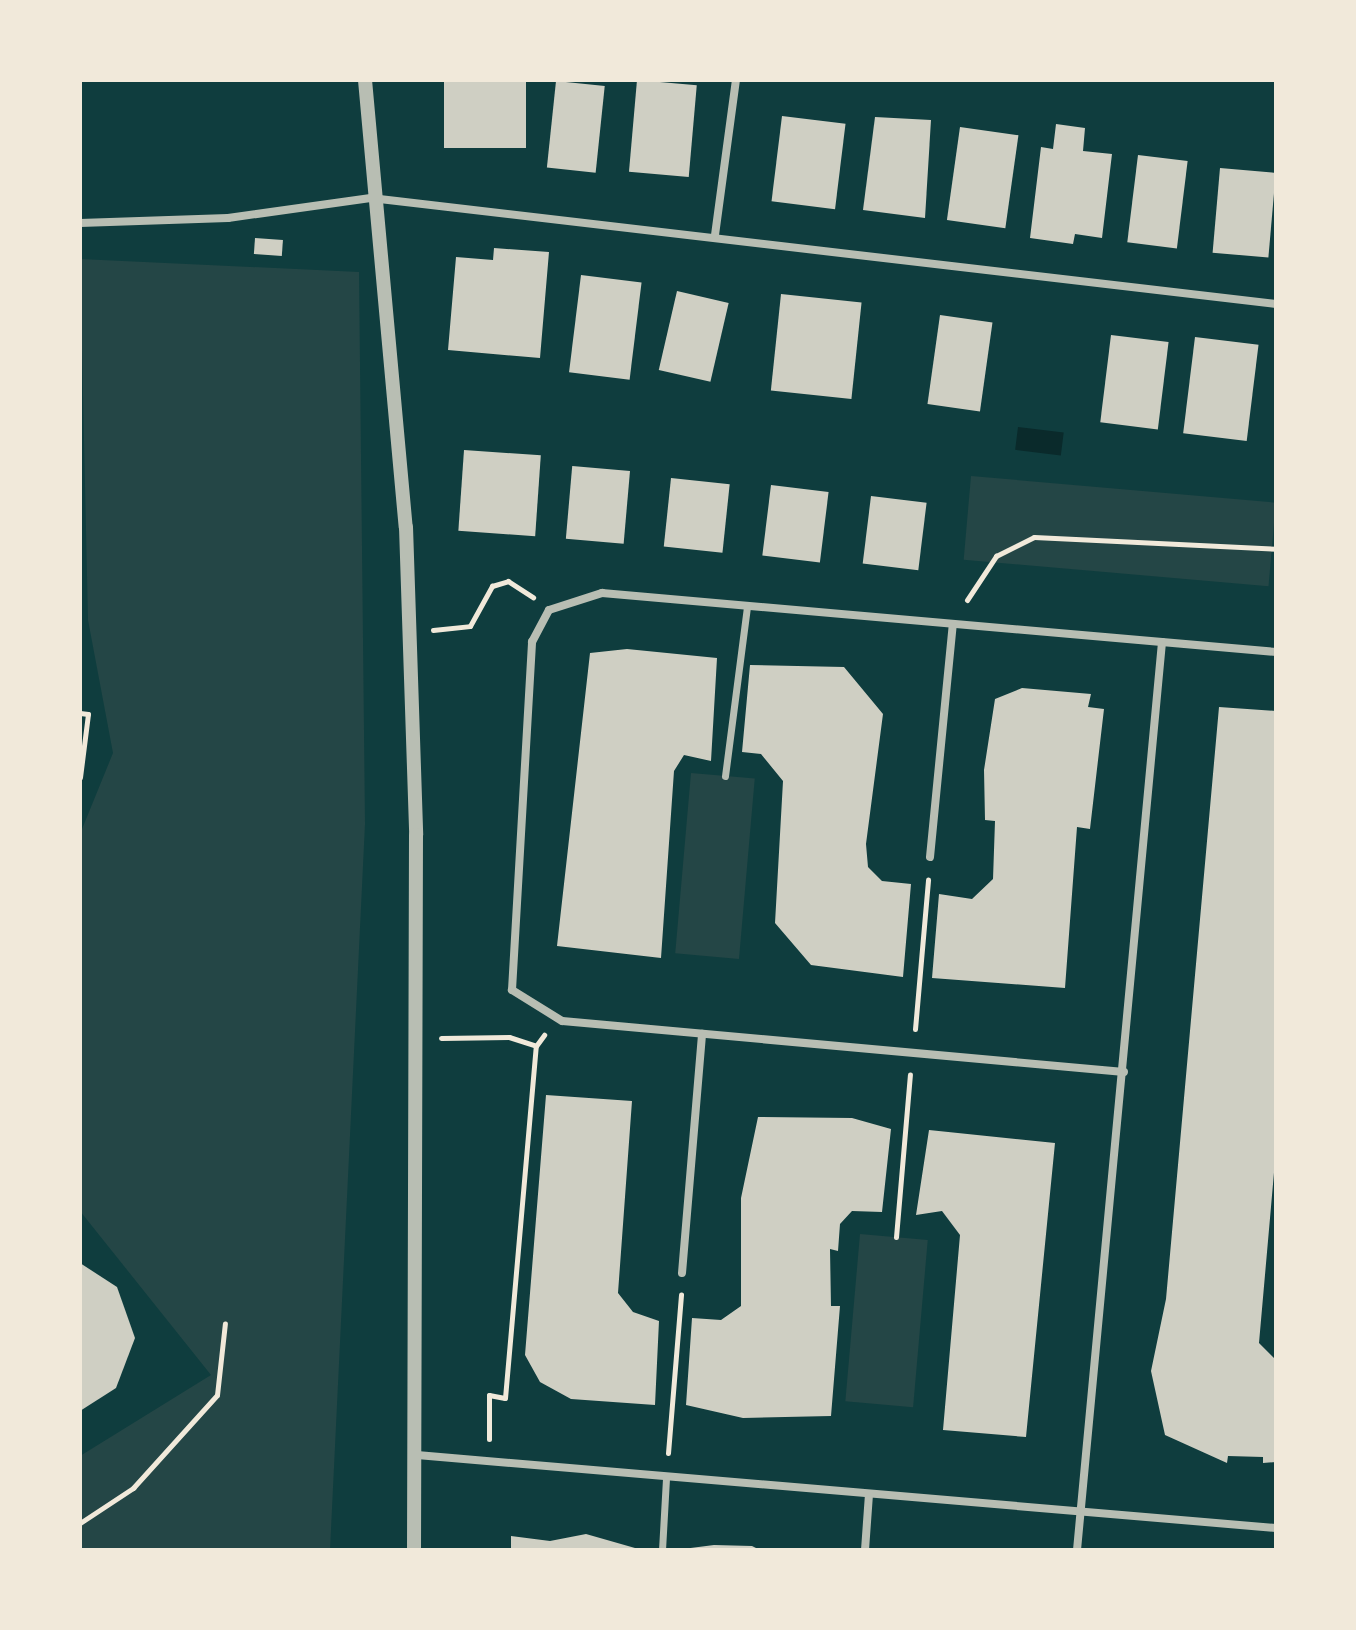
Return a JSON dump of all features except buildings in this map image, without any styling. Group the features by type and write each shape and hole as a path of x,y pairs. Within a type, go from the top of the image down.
{"street":[{"path":"365,80 371,198 406,527 416,1039 417,1455 414,1550"},
{"path":"715,235 736,80"},
{"path":"80,223 228,218 371,198 715,235 1276,304"},
{"path":"1124,1072 562,1021 512,990 532,642 549,610 602,593 1276,652"},
{"path":"725,776 747,606"},
{"path":"930,857 953,624"},
{"path":"1077,1550 1162,642"},
{"path":"682,1273 702,1034"},
{"path":"417,1455 1276,1528"},
{"path":"662,1550 666,1478"},
{"path":"865,1550 869,1494"}],"path":[{"path":"953,624 989,564 1034,537 1276,549"},
{"path":"409,632 470,626 492,586 508,581 549,610"},
{"path":"80,713 88,714 80,777"},
{"path":"896,1237 930,857"},
{"path":"416,1039 509,1037"},
{"path":"489,1460 489,1395 505,1398 536,1046"},
{"path":"666,1478 682,1273"},
{"path":"80,1523 133,1488 217,1395 225,1323"}],"shaded area":[{"path":"80,259 359,272 365,824 330,1550 80,1550 80,1456 211,1375 80,1211 80,834 113,753 88,620"},
{"path":"1018,427 1064,433 1061,455 1015,450"},
{"path":"971,476 1276,503 1269,586 964,560"},
{"path":"691,773 755,779 739,959 675,953"},
{"path":"860,1234 928,1240 913,1407 845,1401"}]}
